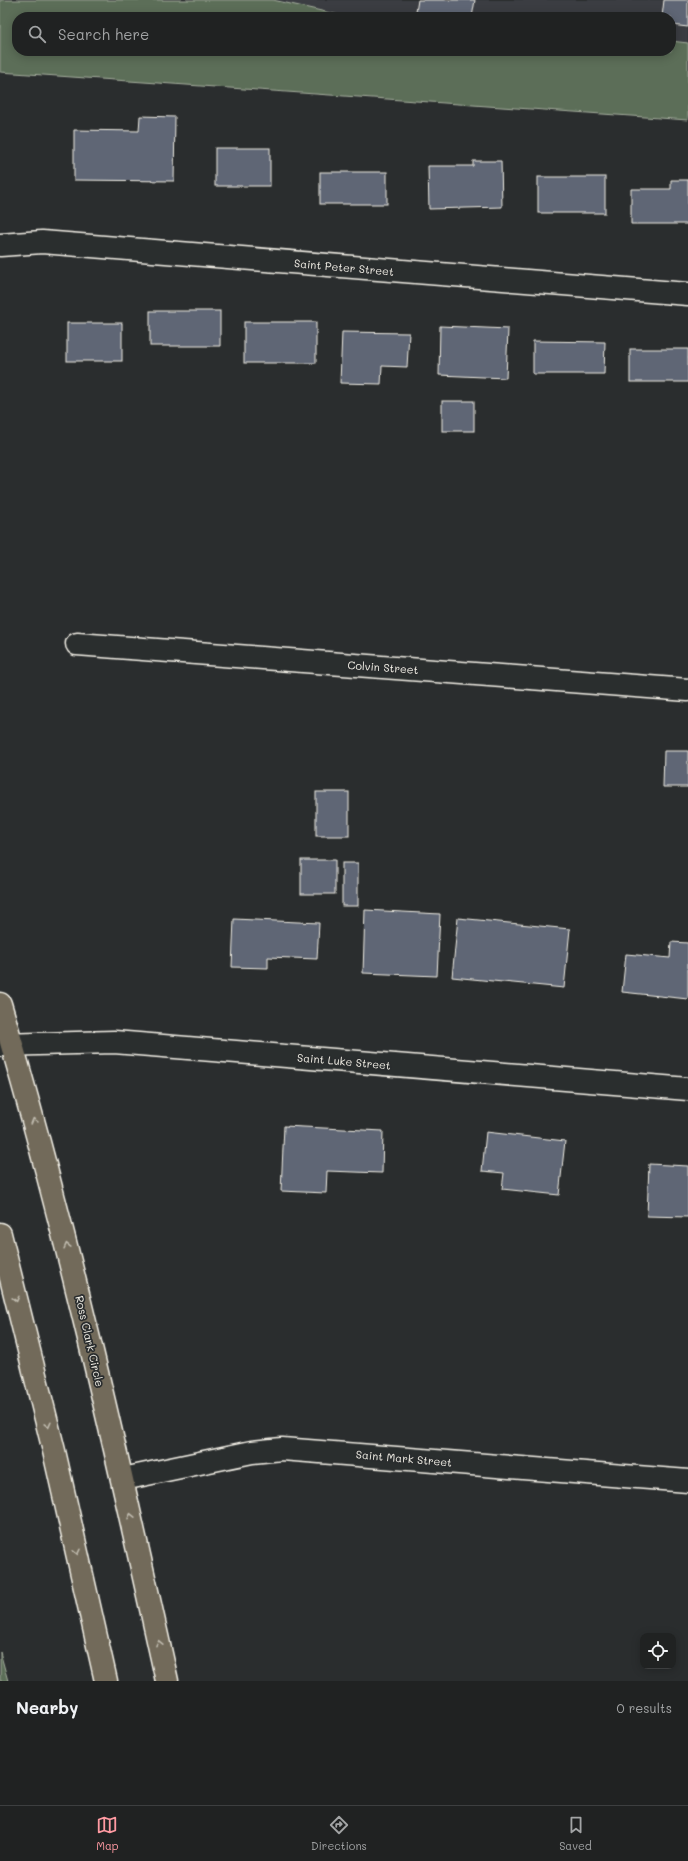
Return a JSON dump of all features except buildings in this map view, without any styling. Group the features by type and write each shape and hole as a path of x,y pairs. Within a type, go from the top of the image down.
{"highway":[{"name":"Ross Clark Circle","path":"0,1004 6,1045 45,1159 123,1480 167,1681"},
{"path":"0,1234 54,1451 106,1681"}],"street":[{"name":"Saint Peter Street","path":"0,244 42,242 688,294"},
{"name":"Colvin Street","path":"77,644 688,690"},
{"name":"Saint Luke Street","path":"6,1045 114,1042 688,1089"},
{"name":"Saint Mark Street","path":"123,1480 252,1452 282,1449 688,1481"}],"shaded area":[{"path":"273,0 688,0 688,43 676,42 676,12 326,12"}],"green space":[{"path":"0,0 273,0 326,12 12,12 12,56 676,56 676,42 688,43 688,120 0,72"},
{"path":"0,1652 8,1681 0,1681"}]}
